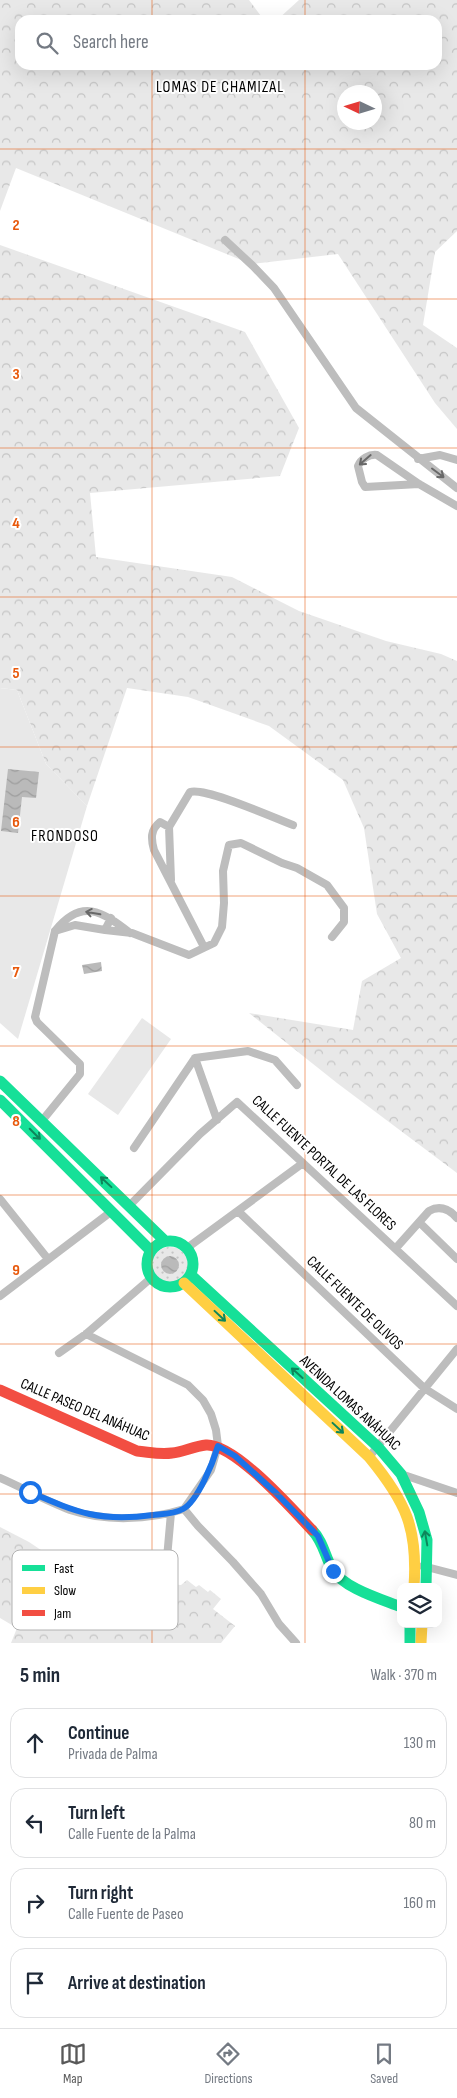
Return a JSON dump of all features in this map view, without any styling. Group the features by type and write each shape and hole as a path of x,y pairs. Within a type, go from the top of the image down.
{"main road":[{"path":"0,1081 165,1241"},
{"path":"0,1100 151,1251"},
{"path":"165,1241 174,1241 187,1248 192,1256 193,1266 188,1279 173,1288 165,1288 150,1279 146,1264 151,1251 157,1244 165,1241"},
{"name":"AVENIDA LOMAS ANÁHUAC","path":"188,1279 378,1447 401,1474 417,1506 427,1540 422,1566 416,1583"},
{"name":"AVENIDA LOMAS ANÁHUAC","path":"188,1279 369,1457 392,1484 401,1500 415,1541 425,1583"},
{"name":"CALLE PASEO DEL ANÁHUAC","path":"0,1390 137,1451 161,1454 174,1453 205,1445 218,1446"},
{"path":"218,1446 235,1456 276,1493 318,1536 333,1571 358,1590 397,1605"},
{"path":"410,1628 410,1643"},
{"path":"421,1643 422,1628"}],"street":[{"path":"225,240 274,288 356,408 457,488"},
{"path":"419,484 366,487 362,482 358,466 362,460 370,455 377,455 419,484 457,506"},
{"path":"418,459 440,455 457,460"},
{"path":"171,880 169,827 190,792 194,790 223,798 293,825"},
{"path":"169,827 160,822 155,826 152,837 154,850 171,880 204,948"},
{"path":"55,931 75,925 132,934 188,955 204,948 214,943 222,927 224,903 223,870 229,845 241,843 282,864 298,868 327,886 344,908 344,922 332,936"},
{"path":"41,1122 80,1074 81,1070 80,1064 35,1019 55,931 64,920 74,913 90,910 111,918 132,934"},
{"path":"74,913 75,925"},
{"path":"106,930 111,918"},
{"path":"134,1148 195,1058 248,1051 275,1060 297,1084"},
{"path":"195,1058 218,1120"},
{"name":"CALLE FUENTE PORTAL DE LAS FLORES","path":"130,1205 200,1134 237,1102 457,1306"},
{"path":"187,1248 239,1212 303,1163"},
{"path":"0,1199 48,1260"},
{"path":"396,1248 429,1211 436,1207 445,1209 457,1218"},
{"path":"0,1296 112,1211"},
{"name":"CALLE FUENTE DE OLIVOS","path":"239,1212 424,1388 457,1409"},
{"path":"420,1222 457,1259"},
{"path":"60,1353 86,1334 150,1279"},
{"path":"0,1478 71,1510 104,1517 129,1518 171,1513 184,1509 211,1470 218,1446 211,1414 203,1400 188,1385 86,1334"},
{"path":"369,1457 457,1350"},
{"path":"401,1474 457,1493"},
{"path":"184,1509 261,1594 279,1624 296,1643"},
{"path":"168,1550 171,1513"},
{"path":"422,1566 457,1575"}],"green space":[{"path":"0,0 249,0 260,15 15,15 15,70 442,70 442,15 282,15 299,0 457,0 457,231 435,252 423,325 457,348 457,429 435,403 338,254 251,264 16,168 0,211"},
{"path":"0,245 245,332 299,428 280,476 90,493 96,557 232,577 299,611 386,641 441,654 457,661 457,1173 337,1083 249,1013 353,1030 362,981 401,958 377,914 364,828 343,780 269,726 188,697 127,688 87,806 46,764 17,690 0,688"},
{"path":"0,688 17,690 46,764 87,806 18,1039 0,1023"},
{"path":"142,1018 171,1039 118,1115 88,1094"},
{"path":"170,1247 177,1248 183,1252 187,1258 187,1272 183,1278 177,1282 170,1283 163,1282 157,1278 153,1272 152,1265 153,1258 157,1252 163,1248"},
{"path":"0,1527 41,1550 12,1550 12,1625 0,1618"},
{"path":"187,1580 196,1587 199,1585 208,1592 210,1590 221,1599 213,1609 235,1626 221,1643 11,1643 16,1630 178,1630 178,1585 181,1585"}],"water":[{"path":"8,769 39,772 36,798 22,797 18,833 1,831"},
{"path":"101,962 102,971 84,974 82,965"},
{"path":"166,1256 174,1256 179,1261 177,1272 166,1274 161,1269 161,1261"}],"traffic: fast":[{"path":"0,1081 165,1241"},
{"path":"0,1100 151,1251"},
{"path":"175,1241 187,1247 192,1255 193,1264 192,1273 187,1281 179,1286 165,1287 153,1281 148,1273 147,1259 153,1247 161,1242 175,1241"},
{"path":"191,1275 378,1447 401,1474 419,1512 427,1540 426,1583"},
{"path":"312,1530 319,1539 337,1576 363,1592 397,1605"},
{"path":"410,1628 410,1643"}],"traffic: slow":[{"path":"184,1283 369,1457 382,1473 401,1502 407,1517 414,1548 414,1583"},
{"path":"421,1643 422,1628"}],"traffic: jam":[{"path":"0,1390 137,1451 168,1454 206,1445 218,1447 247,1465 312,1530"}],"district":[{"name":"LOMAS DE CHAMIZAL","path":"220,87"},
{"name":"FRONDOSO","path":"65,836"}],"route":[{"path":"30,1492 71,1510 104,1517 129,1518 171,1513 184,1509 200,1488 211,1470 218,1446 235,1456 276,1493 318,1536 333,1571"}]}
